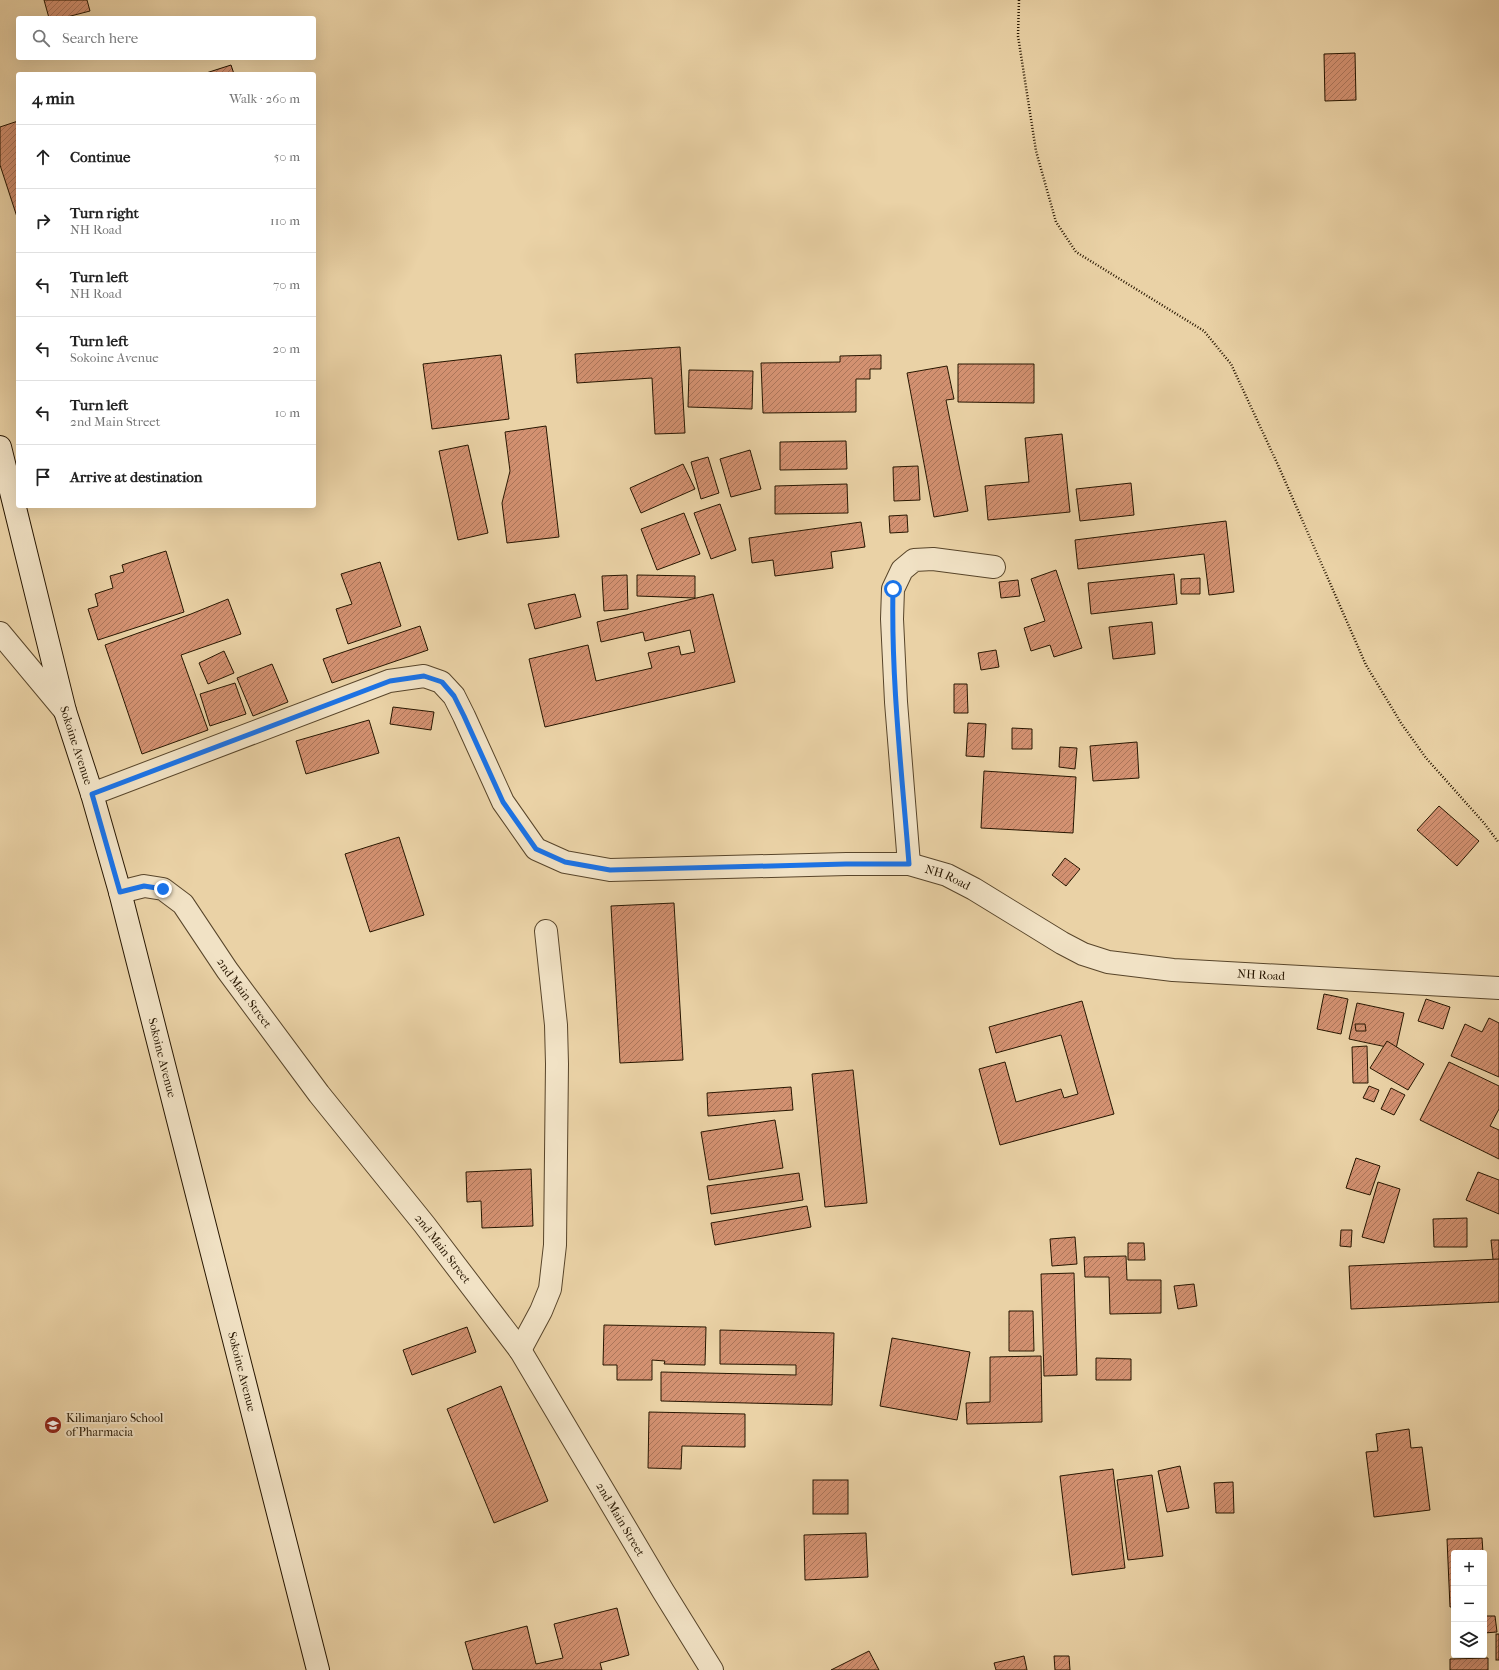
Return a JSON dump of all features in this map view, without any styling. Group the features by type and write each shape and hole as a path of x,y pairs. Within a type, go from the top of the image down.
{"street":[{"name":"Sokoine Avenue","path":"0,447 65,711 92,794 120,892 318,1670"},
{"path":"909,864 896,702 892,618 893,589 902,570 914,560 933,559 994,567"},
{"path":"0,633 65,711"},
{"name":"NH Road","path":"92,794 390,681 424,676 442,682 454,696 503,802 536,849 565,862 610,870 846,864 909,864 947,875 974,888 1062,943 1083,954 1108,962 1173,970 1499,988"},
{"name":"2nd Main Street","path":"120,892 144,886 163,889 183,904 227,970 319,1094 424,1224 520,1350 663,1591 712,1670"},
{"path":"520,1350 541,1311 550,1289 555,1245 556,1025 546,931"}],"path":[{"path":"1019,0 1018,36 1036,151 1056,222 1076,252 1204,331 1231,364 1278,465 1366,665 1401,722 1426,758 1484,823 1499,843"}],"building":[{"path":"44,0 87,0 90,11 71,16 48,16"},
{"path":"1355,53 1356,100 1325,101 1324,54"},
{"path":"231,65 233,72 209,72"},
{"path":"16,122 16,214 0,165 0,127"},
{"path":"680,347 685,433 655,434 652,378 577,383 575,354"},
{"path":"501,355 509,419 432,429 423,364"},
{"path":"881,355 881,369 870,369 870,379 856,379 856,412 763,413 761,363 840,362 840,356"},
{"path":"958,364 1034,364 1034,403 958,402"},
{"path":"947,366 954,399 946,400 968,511 934,517 907,373"},
{"path":"689,370 753,371 752,409 688,407"},
{"path":"546,426 559,537 507,543 502,503 510,471 505,432"},
{"path":"1062,434 1070,512 988,520 985,486 1029,482 1025,438"},
{"path":"846,441 847,469 780,470 780,442"},
{"path":"468,445 488,533 458,540 439,451"},
{"path":"750,450 761,489 731,497 720,459"},
{"path":"708,457 719,493 701,499 691,462"},
{"path":"683,464 695,489 641,513 630,488"},
{"path":"918,466 920,500 894,501 893,467"},
{"path":"1131,483 1134,515 1080,521 1076,489"},
{"path":"847,484 848,513 775,514 775,486"},
{"path":"720,504 736,550 711,559 694,513"},
{"path":"684,513 700,554 657,570 641,529"},
{"path":"907,515 908,532 890,533 889,516"},
{"path":"1226,521 1234,592 1209,595 1204,554 1078,569 1075,540"},
{"path":"861,522 865,547 831,552 833,568 775,576 773,560 752,563 749,538"},
{"path":"166,551 184,612 98,640 88,609 98,606 95,594 113,588 110,576 124,572 122,565"},
{"path":"380,562 401,626 348,644 336,609 352,604 341,574"},
{"path":"1056,570 1082,648 1054,657 1050,645 1031,651 1024,628 1045,621 1031,579"},
{"path":"1174,574 1177,604 1091,614 1088,583"},
{"path":"627,575 628,609 604,611 602,576"},
{"path":"637,575 695,576 695,598 637,596"},
{"path":"1200,578 1200,594 1181,594 1181,579"},
{"path":"1018,580 1020,596 1001,598 999,582"},
{"path":"575,594 581,617 535,629 528,604"},
{"path":"713,594 735,682 545,727 529,659 588,645 596,681 652,668 648,653 679,646 681,655 695,652 690,630 645,641 643,632 601,642 597,622"},
{"path":"228,599 241,634 181,655 208,730 142,754 105,645"},
{"path":"1152,622 1155,654 1113,659 1109,627"},
{"path":"420,626 428,650 332,683 323,659"},
{"path":"996,650 999,667 981,670 978,653"},
{"path":"224,651 234,673 208,684 199,663"},
{"path":"272,664 288,702 253,716 237,678"},
{"path":"235,683 246,714 210,726 200,694"},
{"path":"954,684 967,684 968,713 954,713"},
{"path":"393,707 434,712 431,730 390,724"},
{"path":"369,720 379,753 306,774 296,741"},
{"path":"968,723 986,724 984,757 966,756"},
{"path":"1012,728 1032,729 1032,749 1012,749"},
{"path":"1137,742 1139,778 1093,781 1090,746"},
{"path":"1060,747 1077,748 1075,769 1059,767"},
{"path":"984,771 1076,777 1073,833 981,828"},
{"path":"1439,806 1479,841 1457,866 1417,830"},
{"path":"399,837 424,915 370,932 345,854"},
{"path":"1065,858 1080,869 1066,886 1052,875"},
{"path":"674,903 683,1060 620,1063 611,906"},
{"path":"1324,994 1348,999 1341,1034 1317,1029"},
{"path":"1426,999 1450,1007 1443,1029 1418,1021"},
{"path":"1082,1001 1114,1114 1000,1145 979,1069 1005,1062 1016,1102 1061,1089 1064,1098 1078,1094 1061,1035 996,1053 989,1027"},
{"path":"1357,1003 1404,1013 1396,1049 1349,1039"},
{"path":"1489,1018 1499,1023 1499,1077 1451,1056 1465,1024 1482,1032"},
{"path":"1355,1024 1365,1024 1366,1031 1356,1031"},
{"path":"1387,1041 1424,1064 1408,1090 1370,1068"},
{"path":"1367,1046 1368,1083 1353,1083 1352,1047"},
{"path":"1449,1062 1499,1086 1499,1109 1490,1126 1499,1130 1499,1159 1420,1120"},
{"path":"853,1070 867,1203 825,1207 812,1074"},
{"path":"1369,1086 1379,1090 1374,1102 1363,1098"},
{"path":"791,1087 793,1110 708,1116 707,1093"},
{"path":"1391,1088 1405,1095 1394,1115 1381,1109"},
{"path":"775,1120 783,1168 709,1180 701,1132"},
{"path":"1356,1158 1380,1166 1370,1195 1346,1188"},
{"path":"531,1169 533,1226 482,1228 481,1201 467,1202 466,1172"},
{"path":"1478,1172 1499,1180 1499,1214 1466,1200"},
{"path":"799,1173 803,1200 711,1214 707,1186"},
{"path":"1378,1182 1400,1189 1384,1243 1362,1237"},
{"path":"807,1206 811,1227 715,1245 711,1223"},
{"path":"1467,1218 1467,1247 1434,1247 1433,1219"},
{"path":"1341,1230 1352,1230 1351,1247 1340,1246"},
{"path":"1075,1237 1077,1264 1052,1266 1050,1239"},
{"path":"1491,1240 1499,1240 1499,1269 1494,1269"},
{"path":"1128,1243 1144,1243 1145,1260 1128,1260"},
{"path":"1126,1256 1127,1280 1161,1280 1161,1313 1110,1314 1109,1277 1085,1277 1084,1257"},
{"path":"1499,1259 1499,1302 1351,1309 1349,1266"},
{"path":"1074,1273 1077,1375 1044,1376 1041,1274"},
{"path":"1194,1284 1197,1306 1178,1309 1174,1286"},
{"path":"1009,1311 1033,1311 1034,1351 1009,1351"},
{"path":"604,1325 706,1327 705,1365 664,1364 665,1361 652,1360 652,1380 617,1380 617,1365 603,1365"},
{"path":"467,1327 476,1352 412,1375 403,1350"},
{"path":"720,1330 834,1333 832,1405 661,1401 661,1372 796,1375 796,1365 720,1364"},
{"path":"892,1338 970,1352 957,1420 880,1406"},
{"path":"1041,1356 1042,1422 967,1424 966,1403 990,1402 990,1357"},
{"path":"1096,1358 1131,1359 1131,1380 1096,1380"},
{"path":"501,1386 548,1501 494,1523 447,1409"},
{"path":"649,1412 745,1414 745,1447 682,1446 681,1469 648,1468"},
{"path":"1409,1429 1411,1448 1422,1447 1430,1510 1374,1517 1366,1452 1378,1451 1376,1434"},
{"path":"1180,1466 1189,1508 1167,1512 1158,1471"},
{"path":"1113,1469 1125,1568 1072,1575 1060,1476"},
{"path":"1152,1475 1163,1556 1128,1560 1117,1480"},
{"path":"813,1480 848,1480 848,1514 813,1514"},
{"path":"1233,1482 1234,1513 1216,1513 1214,1483"},
{"path":"866,1533 868,1577 805,1580 804,1535"},
{"path":"1482,1538 1483,1550 1451,1550 1451,1607 1450,1607 1447,1539"},
{"path":"617,1608 629,1655 600,1663 602,1670 473,1670 465,1642 527,1626 536,1664 563,1658 554,1624"},
{"path":"1487,1616 1495,1616 1497,1632 1487,1633"},
{"path":"1496,1634 1499,1634 1499,1660 1496,1660"},
{"path":"869,1651 879,1670 831,1670"},
{"path":"1024,1656 1027,1670 996,1670 994,1663"},
{"path":"1054,1656 1069,1656 1070,1670 1055,1670"},
{"path":"1488,1658 1488,1670 1450,1670 1450,1659"}],"place":[{"name":"Kilimanjaro School of Pharmacia","path":"53,1425"}],"route":[{"path":"163,889 144,886 120,892 92,794 390,681 424,676 442,682 454,696 503,802 536,849 565,862 610,870 846,864 909,864 896,702 892,618 893,589"}]}
